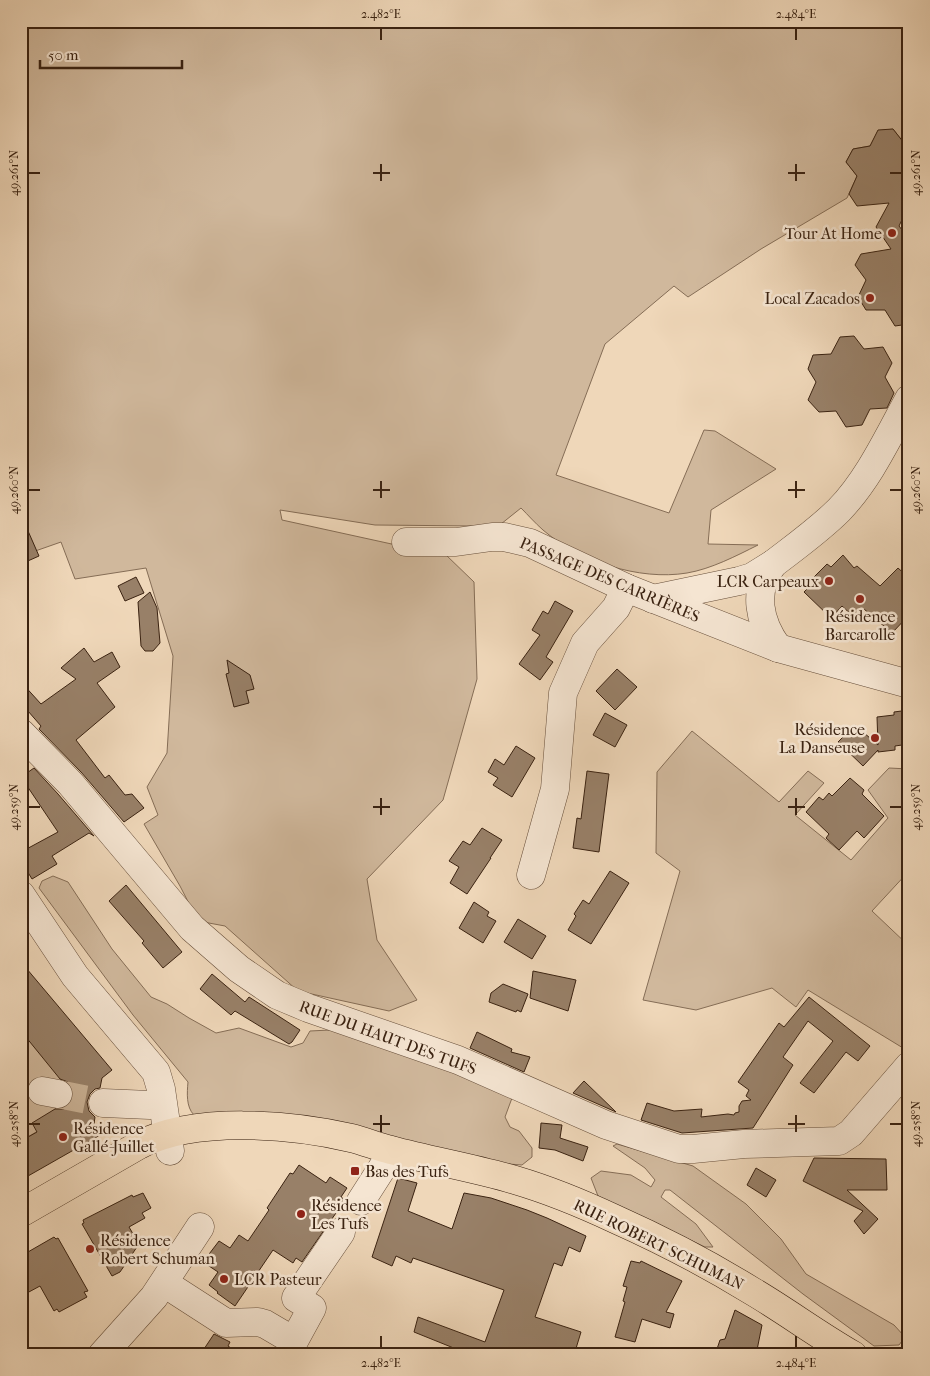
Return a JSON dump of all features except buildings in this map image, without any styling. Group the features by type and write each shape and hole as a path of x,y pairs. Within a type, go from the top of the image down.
{"main road":[{"name":"RUE ROBERT SCHUMAN","path":"21,1230 133,1166 168,1142"},
{"name":"RUE ROBERT SCHUMAN","path":"21,1213 139,1145 168,1142 192,1146 237,1143 393,1150 517,1181 614,1219 740,1283 853,1355"}],"street":[{"path":"653,599 745,579 773,564 828,519 851,496 873,463 909,399"},
{"name":"PASSAGE DES CARRIÈRES","path":"406,542 456,542 492,537 518,539 541,547 626,588 778,648 909,684"},
{"path":"773,564 764,577 760,596 760,608 766,628 778,648"},
{"path":"531,875 555,790 562,693 585,643 616,608 626,588"},
{"name":"RUE DU HAUT DES TUFS","path":"21,733 70,783 192,928 218,952 278,995 308,1008 458,1060 579,1114 626,1132 685,1150 751,1144 832,1142 845,1138 851,1133 909,1066"},
{"path":"21,895 74,976 152,1066 159,1079 168,1142"},
{"path":"103,1103 150,1105"},
{"path":"361,1201 393,1150"},
{"path":"102,1355 147,1306 200,1227"},
{"path":"164,1283 226,1323 258,1322 294,1341 312,1308 296,1298 341,1232"}],"shaded area":[{"path":"21,21 909,21 909,142 904,143 893,129 878,131 870,146 853,149 846,162 857,176 847,198 761,249 688,297 674,286 605,344 556,475 669,513 704,430 715,431 776,469 711,510 708,544 758,545 723,562 696,571 669,575 649,574 610,566 574,551 543,530 521,508 501,524 476,526 375,525 280,510 282,520 445,554 474,582 477,679 443,800 367,879 377,940 417,1000 389,1011 298,991 225,926 198,921 144,824 158,815 147,787 167,753 173,656 146,568 75,579 61,542 21,556"},
{"path":"692,731 779,802 808,771 824,783 795,815 851,860 888,818 868,790 889,768 909,769 909,871 872,911 909,946 909,1040 903,1048 808,990 796,1007 772,988 696,1010 643,1000 680,871 656,853 657,772"},
{"path":"53,876 68,882 112,949 151,997 167,1004 216,1033 239,1028 291,1047 303,1043 310,1031 330,1030 469,1074 512,1098 505,1117 510,1127 519,1131 532,1148 532,1157 522,1165 494,1163 194,1115 188,1104 188,1082 133,1015 39,888 42,881"},
{"path":"21,1031 63,1066 53,1122 21,1141"},
{"path":"617,1144 693,1166 746,1204 781,1239 806,1274 894,1325 905,1337 899,1345 874,1346 803,1294 670,1190 665,1190 661,1197 696,1224 713,1247 705,1247 598,1196 591,1178 601,1171 631,1175 651,1187 655,1180 645,1168 613,1146"}],"tunnel":[{"path":"58,1094 103,1103"}],"place":[{"name":"Tour At Home","path":"892,233"},
{"name":"Local Zacados","path":"870,298"},
{"name":"LCR Carpeaux","path":"829,581"},
{"name":"Résidence Barcarolle","path":"860,599"},
{"name":"Résidence La Danseuse","path":"875,738"},
{"name":"Résidence Gallé-Juillet","path":"63,1137"},
{"name":"Bas des Tufs","path":"355,1171"},
{"name":"Résidence Les Tufs","path":"301,1214"},
{"name":"Résidence Robert Schuman","path":"90,1249"},
{"name":"LCR Pasteur","path":"224,1279"}]}
